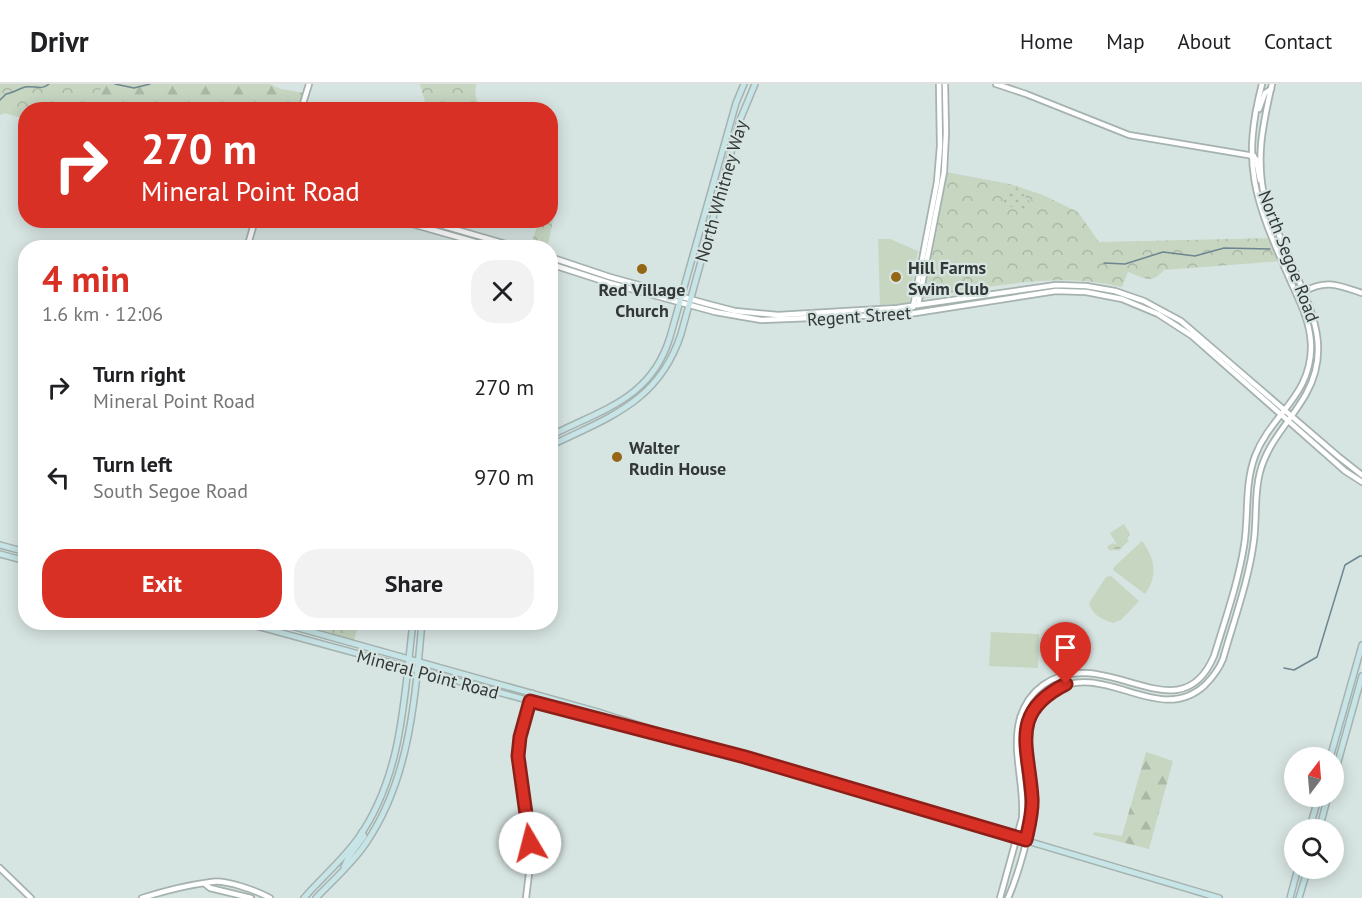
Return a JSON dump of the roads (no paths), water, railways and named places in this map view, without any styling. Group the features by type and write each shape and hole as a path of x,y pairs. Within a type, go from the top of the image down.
{"main road":[{"name":"North Whitney Way","path":"558,432 618,402 646,382 659,365 665,353 736,103 744,84"},
{"name":"North Whitney Way","path":"558,442 632,404 657,382 675,351 740,120 754,84"},
{"path":"0,545 18,550"},
{"path":"0,554 18,559"},
{"name":"Mineral Point Road","path":"271,630 416,671 684,741"},
{"name":"Mineral Point Road","path":"306,630 636,723 684,741 1219,898"},
{"path":"304,898 342,859 362,832 384,792 399,737 412,630"},
{"path":"316,898 358,854 375,829 395,788 404,760 421,630"},
{"path":"1333,747 1362,645"},
{"path":"1342,747 1362,676"},
{"path":"343,871 348,858 364,836 362,832"},
{"path":"1290,898 1295,879"},
{"path":"1299,898 1305,879"}],"street":[{"path":"304,102 309,84"},
{"path":"914,313 937,182 940,146 939,84"},
{"path":"915,306 944,172 945,84"},
{"path":"996,84 1129,135 1259,157"},
{"name":"North Segoe Road","path":"1000,898 1023,806 1017,749 1018,729 1026,705 1040,687 1071,673 1091,672 1170,691 1196,683 1207,671 1214,656 1241,560 1245,534 1246,491 1251,468 1258,448 1303,385 1310,362 1308,322 1298,294 1270,235 1258,201 1251,156 1262,84"},
{"path":"1255,123 1265,93 1270,86"},
{"name":"North Segoe Road","path":"1008,898 1026,840 1032,809 1026,731 1033,710 1046,695 1066,684 1090,681 1160,700 1175,700 1200,690 1215,674 1223,659 1251,558 1260,473 1268,448 1307,393 1317,363 1317,328 1266,205 1262,182 1259,157 1263,119 1270,86"},
{"path":"1251,156 1256,159 1258,177 1262,182"},
{"path":"426,228 468,240"},
{"path":"451,228 492,240"},
{"name":"Regent Street","path":"558,260 730,316 768,321 914,313 1044,286 1098,287 1144,301 1164,310 1195,332 1283,412 1287,420 1345,471 1362,482"},
{"name":"Regent Street","path":"558,267 609,283 680,299"},
{"path":"1298,294 1316,285 1331,283 1362,293"},
{"name":"Regent Street","path":"689,302 735,311 778,315 915,306 1009,295"},
{"name":"Regent Street","path":"1283,412 1291,415 1362,475"},
{"path":"526,898 531,857 518,756 520,737 532,693"},
{"path":"0,868 31,898"},
{"path":"142,898 210,881 234,885 270,898"},
{"path":"205,884 210,888 251,898"}],"waterway":[{"path":"0,100 6,94 25,87 43,87 49,84"},
{"path":"115,84 134,88 150,84"},
{"path":"1104,263 1125,264 1163,252 1195,256 1224,248 1270,249"},
{"path":"1284,668 1294,670 1317,657 1345,565 1362,556"}],"place":[{"name":"Red Village Church","path":"642,269"},
{"name":"Hill Farms Swim Club","path":"896,277"},
{"name":"Walter Rudin House","path":"617,457"}]}
